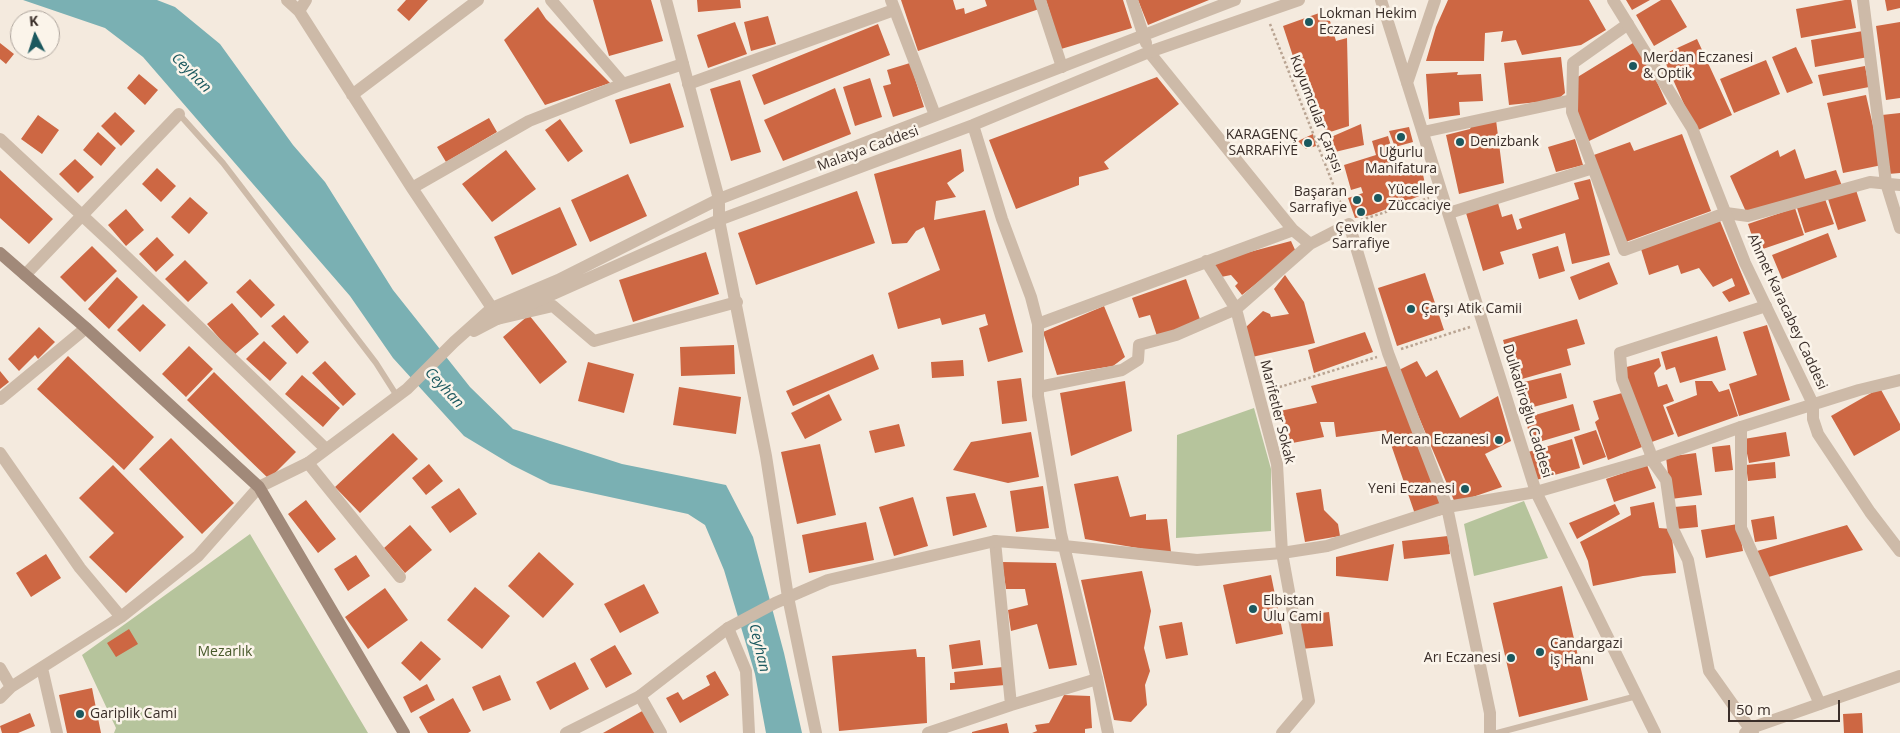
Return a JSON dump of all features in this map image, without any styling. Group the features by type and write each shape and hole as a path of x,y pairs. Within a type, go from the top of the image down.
{"main road":[{"path":"0,252 86,328 258,487 404,733"}],"street":[{"path":"287,0 302,6 352,95 494,314"},
{"path":"352,95 478,0"},
{"path":"551,0 624,84"},
{"path":"666,0 719,199 719,220 737,302 766,456 788,597 816,733"},
{"path":"1040,0 1062,67"},
{"path":"1132,0 1149,52 1293,230 1310,244"},
{"path":"0,698 12,687 121,617 198,556 258,487 308,463 402,392 454,342 494,314 719,199 1235,0"},
{"name":"Malatya Caddesi","path":"494,314 719,220 973,125 1149,52 1299,0"},
{"name":"Dulkadiroğlu Caddesi","path":"1381,0 1536,492 1655,733"},
{"path":"1408,83 1435,0"},
{"name":"Ahmet Karacabey Caddesi","path":"1612,0 1692,128 1745,263 1814,404 1813,419 1818,434 1870,512 1900,551"},
{"path":"1863,0 1886,183 1900,228"},
{"path":"688,84 892,5 934,115"},
{"path":"1628,24 1573,62 1572,100 1572,112 1624,250 1726,214 1748,216 1870,182 1900,185"},
{"path":"412,188 529,121 624,84 683,64"},
{"path":"1423,132 1572,100"},
{"path":"25,275 82,216 119,174 179,114"},
{"path":"973,125 1002,219 1031,297 1038,324 1038,396 1064,546 1097,679 1108,733"},
{"path":"0,139 326,449"},
{"path":"1448,214 1593,168"},
{"path":"1039,386 1122,370 1138,360 1139,345 1176,335 1236,309 1310,244 1349,224 1388,353 1447,507 1490,713 1490,733"},
{"path":"1038,324 1293,230"},
{"name":"Marifetler Sokak","path":"1206,261 1236,309 1276,464 1282,553 1309,700 1282,733"},
{"path":"494,314 553,306 594,341 737,302"},
{"path":"1766,306 1620,354 1622,379 1651,458 1666,480 1673,529 1688,560 1709,671 1750,731 1900,676"},
{"path":"0,399 86,328"},
{"path":"566,733 640,696 728,628 775,603 828,580 995,541 1197,560 1282,553 1327,546 1447,507 1536,492 1651,458 1814,404 1900,380"},
{"path":"1741,427 1741,528 1820,704"},
{"path":"0,452 80,568 121,617"},
{"path":"308,463 400,577"},
{"path":"995,541 1011,705"},
{"path":"728,628 746,671 749,733"},
{"path":"0,668 12,687"},
{"path":"42,668 57,733"},
{"path":"928,733 964,727 1011,705 1097,679"},
{"path":"640,696 661,733"}],"lane":[{"path":"179,114 223,163 376,363 402,392"},
{"path":"1497,733 1637,696"}],"path":[{"name":"Kuyumcular Çarşısı","path":"1265,12 1349,224"},
{"path":"1349,224 1442,194"},
{"path":"1258,393 1483,323"}],"green space":[{"path":"1254,408 1271,469 1271,531 1176,538 1177,435"},
{"path":"1524,501 1548,558 1474,576 1464,524"},
{"name":"Mezarlık","path":"250,534 368,733 114,733 116,728 82,655"}],"water":[{"name":"Ceyhan","path":"23,0 157,0 175,7 220,44 293,145 325,182 393,290 470,387 513,429 622,464 726,485 753,537 784,653 802,733 766,733 755,674 724,570 705,525 688,514 550,484 512,465 464,436 393,358 350,296 143,57 105,28 60,13 60,10 52,10"}],"building":[{"path":"406,0 428,0 409,21 397,10"},
{"path":"593,0 651,0 663,41 609,56"},
{"path":"697,0 740,0 741,8 698,12"},
{"path":"901,0 953,0 956,10 964,8 965,14 987,6 985,0 1035,0 1039,9 918,51"},
{"path":"1046,0 1123,0 1132,28 1061,49"},
{"path":"1138,0 1209,0 1148,25"},
{"path":"1448,0 1589,0 1606,30 1581,45 1522,55 1516,40 1501,42 1503,31 1485,33 1484,61 1426,61 1436,27"},
{"path":"1626,0 1650,0 1632,10"},
{"path":"1661,0 1671,0 1687,27 1654,46 1636,15"},
{"path":"1851,0 1856,28 1801,38 1796,9"},
{"path":"1885,0 1900,0 1900,8 1887,11"},
{"path":"538,7 546,19 610,83 545,105 504,40"},
{"path":"1322,12 1325,20 1330,21 1336,41 1347,38 1349,126 1327,133 1310,108 1283,26"},
{"path":"768,16 776,44 751,51 744,22"},
{"path":"735,22 747,54 708,68 697,35"},
{"path":"1900,22 1900,98 1886,100 1876,26"},
{"path":"878,24 890,55 764,105 752,75"},
{"path":"1863,31 1868,57 1815,67 1811,40"},
{"path":"1697,39 1732,115 1696,131 1662,55"},
{"path":"0,43 10,51 10,59 6,64 0,59"},
{"path":"1633,43 1652,71 1667,104 1589,141 1573,108 1576,78"},
{"path":"1796,47 1813,83 1787,93 1772,57"},
{"path":"1561,57 1565,93 1557,100 1509,105 1504,63"},
{"path":"1766,60 1780,94 1734,113 1720,79"},
{"path":"910,63 924,107 893,117 883,86 891,84 887,70"},
{"path":"1865,66 1869,87 1823,96 1818,75"},
{"path":"1458,72 1457,75 1481,74 1483,101 1459,102 1460,115 1429,119 1426,74"},
{"path":"139,74 158,90 145,105 127,88"},
{"path":"1157,77 1179,104 1104,162 1109,169 1079,177 1079,185 1016,209 989,140"},
{"path":"870,78 882,117 855,126 843,87"},
{"path":"740,80 761,152 731,161 710,89"},
{"path":"670,83 684,127 630,144 615,100"},
{"path":"835,88 851,134 783,161 764,120"},
{"path":"1866,95 1882,165 1843,173 1827,103"},
{"path":"115,112 135,131 121,146 101,126"},
{"path":"1900,113 1900,173 1888,174 1882,115"},
{"path":"38,115 59,130 42,154 21,139"},
{"path":"489,118 497,132 446,162 437,147"},
{"path":"560,119 583,151 568,162 545,130"},
{"path":"1496,120 1504,183 1459,194 1446,135 1470,129 1472,125"},
{"path":"1361,124 1364,145 1335,152 1331,137"},
{"name":"Uğurlu Manifatura","path":"1409,127 1413,142 1395,147 1389,131"},
{"path":"98,132 116,148 101,166 83,150"},
{"name":"KARAGENÇ SARRAFİYE","path":"1313,134 1316,146 1306,149 1298,141"},
{"path":"1682,134 1711,211 1623,243 1591,156 1630,142 1634,151"},
{"path":"1388,136 1400,176 1422,170 1427,193 1371,215 1355,218 1348,198 1363,193 1361,187 1351,190 1344,165 1376,155 1372,141"},
{"path":"1575,139 1583,165 1556,172 1548,147"},
{"path":"961,149 964,171 947,183 956,197 936,201 934,220 985,210 1023,352 988,362 979,328 988,325 985,314 942,325 940,318 898,329 888,293 940,270 924,227 916,231 907,243 892,244 874,174"},
{"path":"1795,149 1805,179 1836,170 1842,186 1747,214 1730,176 1778,150 1780,157"},
{"path":"506,150 536,189 492,222 462,184"},
{"path":"75,159 94,177 78,193 59,174"},
{"path":"157,168 176,186 161,202 142,184"},
{"path":"0,170 53,219 29,244 0,218"},
{"path":"628,174 647,216 590,242 571,200"},
{"path":"1590,179 1610,255 1572,264 1565,233 1500,252 1504,264 1483,271 1466,213 1498,203 1502,217 1512,214 1517,230 1522,228 1519,219 1579,199 1574,183"},
{"path":"1856,190 1866,221 1838,230 1828,199"},
{"path":"857,191 875,243 756,285 738,233"},
{"path":"190,197 208,213 189,234 171,217"},
{"path":"1825,199 1834,224 1805,233 1797,208"},
{"path":"560,207 577,245 512,275 494,237"},
{"path":"1795,208 1804,235 1757,251 1748,224"},
{"path":"126,209 144,230 126,246 108,225"},
{"path":"1720,221 1750,294 1729,302 1722,292 1735,286 1732,278 1713,287 1699,268 1681,274 1678,265 1649,275 1641,249"},
{"path":"1828,233 1837,257 1782,279 1772,255"},
{"path":"157,237 174,255 156,272 139,254"},
{"path":"1291,241 1296,252 1242,295 1235,286 1238,283 1231,275 1221,277 1212,262"},
{"path":"92,246 117,271 85,302 60,277"},
{"path":"1558,246 1565,271 1539,279 1532,254"},
{"path":"706,252 719,294 633,322 619,280"},
{"path":"185,260 208,283 188,302 165,279"},
{"path":"1609,262 1618,284 1579,300 1570,277"},
{"name":"Çarşı Atik Camii","path":"1425,273 1444,330 1397,346 1378,288"},
{"path":"1285,275 1304,302 1315,343 1252,357 1245,328 1263,311 1270,314 1271,317 1289,314 1274,289"},
{"path":"117,277 138,297 109,329 88,309"},
{"path":"250,279 275,305 261,318 236,292"},
{"path":"1186,279 1201,322 1157,336 1150,315 1139,318 1132,298"},
{"path":"232,303 259,334 234,355 207,324"},
{"path":"143,304 166,325 140,352 117,330"},
{"path":"1104,306 1125,357 1113,366 1057,375 1043,332"},
{"path":"284,315 309,342 297,354 271,326"},
{"path":"529,315 567,362 540,384 503,337"},
{"path":"1577,319 1585,344 1567,349 1571,365 1515,381 1503,340"},
{"path":"1767,325 1790,400 1739,416 1729,384 1757,375 1743,332"},
{"path":"39,327 55,342 38,359 35,355 19,371 8,359"},
{"path":"1365,332 1373,352 1314,373 1308,350"},
{"path":"1717,336 1726,370 1680,383 1675,367 1666,370 1661,352"},
{"path":"264,341 287,363 270,381 246,359"},
{"path":"734,345 735,374 681,376 680,347"},
{"path":"189,346 213,369 186,397 162,374"},
{"path":"873,354 879,369 793,406 786,391"},
{"path":"68,356 154,437 124,470 37,389"},
{"path":"1659,358 1661,366 1654,373 1658,387 1667,384 1674,401 1663,405 1674,434 1649,443 1623,368"},
{"path":"963,360 964,376 932,378 931,362"},
{"path":"325,361 356,394 343,406 312,373"},
{"path":"1417,361 1426,377 1437,370 1460,418 1498,396 1511,441 1485,454 1502,487 1455,503 1399,370"},
{"path":"588,362 634,374 624,413 578,401"},
{"path":"1391,365 1446,514 1417,520 1386,430 1336,437 1334,422 1320,422 1324,437 1287,444 1280,411 1317,403 1311,386"},
{"path":"0,371 9,382 0,389"},
{"path":"214,372 296,452 269,479 187,400"},
{"path":"1561,373 1567,398 1522,410 1516,384"},
{"path":"302,375 340,408 323,427 285,394"},
{"path":"1021,378 1027,421 1002,424 997,381"},
{"path":"1125,381 1132,431 1071,456 1060,393"},
{"path":"1695,381 1712,381 1719,392 1729,389 1738,416 1678,437 1666,407 1697,395"},
{"path":"679,387 741,397 736,434 673,425"},
{"path":"1880,388 1900,424 1900,430 1854,456 1831,416"},
{"path":"1622,393 1642,447 1608,460 1595,422 1599,419 1593,401"},
{"path":"829,394 842,420 805,439 791,413"},
{"path":"1573,404 1580,430 1532,444 1525,418"},
{"path":"899,424 905,446 875,453 869,431"},
{"path":"1596,430 1606,457 1583,465 1574,437"},
{"path":"1031,432 1039,477 1008,483 953,470 971,442"},
{"path":"1786,432 1790,456 1749,463 1744,439"},
{"path":"393,433 418,459 360,513 335,487"},
{"path":"171,438 234,503 202,534 139,469"},
{"path":"1572,439 1580,468 1536,480 1528,452"},
{"path":"820,444 836,515 797,524 781,452"},
{"path":"1730,445 1733,470 1715,472 1712,447"},
{"path":"1696,453 1702,495 1671,499 1666,457"},
{"path":"1775,462 1776,478 1748,481 1746,465"},
{"path":"429,464 443,481 426,495 412,478"},
{"path":"113,465 184,537 126,593 89,557 114,533 79,498"},
{"path":"1647,465 1656,488 1614,502 1606,479"},
{"path":"1118,476 1130,517 1146,514 1146,520 1167,519 1171,552 1085,539 1074,484"},
{"path":"1043,486 1049,528 1016,532 1010,491"},
{"path":"459,488 477,514 450,533 431,507"},
{"path":"1321,489 1324,510 1338,524 1340,536 1305,542 1296,493"},
{"path":"975,493 987,527 953,536 946,497"},
{"path":"913,497 928,546 894,556 879,507"},
{"path":"306,500 336,539 318,553 288,514"},
{"path":"1654,502 1659,528 1671,529 1676,573 1643,576 1593,586 1588,561 1580,542 1631,515 1630,507"},
{"path":"1615,504 1620,514 1577,539 1569,523"},
{"path":"1696,505 1698,527 1677,529 1674,507"},
{"path":"1774,516 1777,539 1755,542 1751,520"},
{"path":"866,522 874,560 809,573 802,535"},
{"path":"1738,524 1743,551 1706,558 1701,530"},
{"path":"410,525 432,550 405,573 384,548"},
{"path":"1847,525 1863,550 1765,578 1757,551"},
{"path":"1448,536 1450,554 1404,559 1402,541"},
{"path":"1394,544 1388,581 1336,576 1336,557"},
{"path":"539,552 574,584 543,618 508,586"},
{"path":"46,554 61,578 31,597 16,573"},
{"path":"356,555 370,576 348,591 334,569"},
{"path":"1002,562 1056,563 1077,665 1049,669 1037,624 1011,631 1008,610 1028,605 1025,589 1006,589"},
{"path":"1142,571 1151,611 1144,648 1150,671 1145,685 1147,705 1131,722 1114,720 1081,580"},
{"name":"Elbistan Ulu Cami","path":"1271,575 1283,634 1236,644 1223,585"},
{"path":"644,584 659,613 620,633 604,604"},
{"name":"Candargazi iş Hanı","path":"1562,586 1588,700 1519,717 1493,603"},
{"path":"475,587 510,616 482,649 447,620"},
{"path":"385,588 408,620 368,649 345,617"},
{"path":"1329,612 1333,646 1301,649 1297,616"},
{"path":"1182,622 1188,655 1166,659 1159,626"},
{"path":"129,629 138,644 116,657 107,643"},
{"path":"980,640 983,665 952,669 949,645"},
{"path":"421,641 441,659 420,681 401,663"},
{"path":"615,645 632,674 606,688 590,659"},
{"path":"916,649 917,657 925,657 927,723 839,731 832,656"},
{"path":"575,662 589,689 550,710 536,682"},
{"path":"1003,667 1005,685 950,690 950,683 955,683 954,672"},
{"path":"715,671 729,695 680,723 666,698 678,692 683,700 710,685 706,676"},
{"path":"500,675 511,700 483,711 472,687"},
{"path":"427,684 435,700 411,713 403,697"},
{"name":"Gariplik Cami","path":"92,688 101,733 67,733 59,695"},
{"path":"1064,695 1090,696 1092,728 1085,729 1085,733 1032,733 1037,731 1035,725 1049,723"},
{"path":"453,698 471,731 468,733 428,733 419,717"},
{"path":"644,710 658,733 603,733"},
{"path":"30,713 35,726 18,733 2,733 0,726"},
{"path":"1862,713 1863,733 1844,733 1843,714"},
{"path":"1007,723 1009,733 972,733 972,732"}],"place":[{"name":"Lokman Hekim Eczanesi","path":"1309,22"},
{"name":"Merdan Eczanesi & Optik","path":"1633,66"},
{"name":"Uğurlu Manifatura","path":"1401,137"},
{"name":"Denizbank","path":"1460,142"},
{"name":"KARAGENÇ SARRAFİYE","path":"1308,143"},
{"name":"Yüceller Züccaciye","path":"1378,198"},
{"name":"Başaran Sarrafiye","path":"1357,200"},
{"name":"Çevikler Sarrafiye","path":"1361,212"},
{"name":"Çarşı Atik Camii","path":"1411,309"},
{"name":"Mercan Eczanesi","path":"1499,440"},
{"name":"Yeni Eczanesi","path":"1465,489"},
{"name":"Elbistan Ulu Cami","path":"1253,609"},
{"name":"Candargazi iş Hanı","path":"1540,652"},
{"name":"Arı Eczanesi","path":"1511,658"},
{"name":"Gariplik Cami","path":"80,714"}]}
